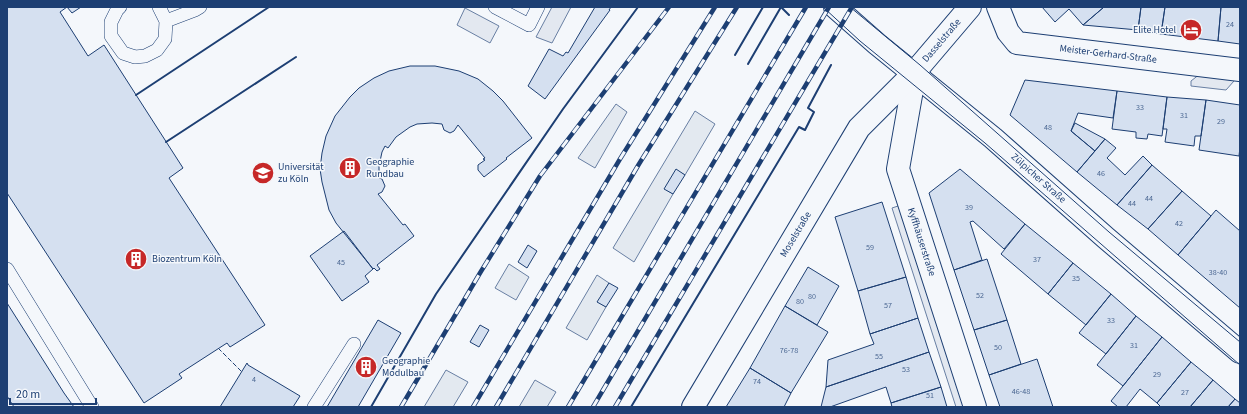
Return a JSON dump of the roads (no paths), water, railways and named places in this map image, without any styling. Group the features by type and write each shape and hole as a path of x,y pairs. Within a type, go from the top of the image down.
{"street":[{"name":"Zülpicher Straße","path":"835,7 913,74 992,138 1106,238 1240,352"},
{"name":"Dasselstraße","path":"913,74 970,7"},
{"name":"Meister-Gerhard-Straße","path":"998,7 1008,32 1017,43 1240,70"},
{"name":"Moselstraße","path":"693,407 859,128 913,74"},
{"name":"Kyffhäuserstraße","path":"913,74 913,84 898,169 975,407"}],"lane":[{"path":"120,7 111,22 111,36 123,53 135,57 145,56 157,50 165,39 166,21 158,7"},
{"path":"166,21 200,7"},
{"path":"495,7 528,25 538,7"},
{"path":"7,269 92,407"},
{"path":"314,407 354,344"}],"tram line":[{"path":"823,7 860,41 985,143 1240,365"},
{"path":"850,7 920,65 1109,232 1240,342"}],"railway":[{"path":"401,407 480,273 540,176 669,7"},
{"path":"473,407 620,159 715,7"},
{"path":"496,407 639,164 737,7"},
{"path":"568,407 806,7"},
{"path":"593,407 829,7"},
{"path":"615,407 852,7"}],"place":[{"name":"Elite Hotel","path":"1191,30"},
{"name":"Geographie Rundbau","path":"350,168"},
{"name":"Universität zu Köln","path":"263,173"},
{"name":"Biozentrum Köln","path":"136,259"},
{"name":"Geographie Modulbau","path":"366,367"}]}
